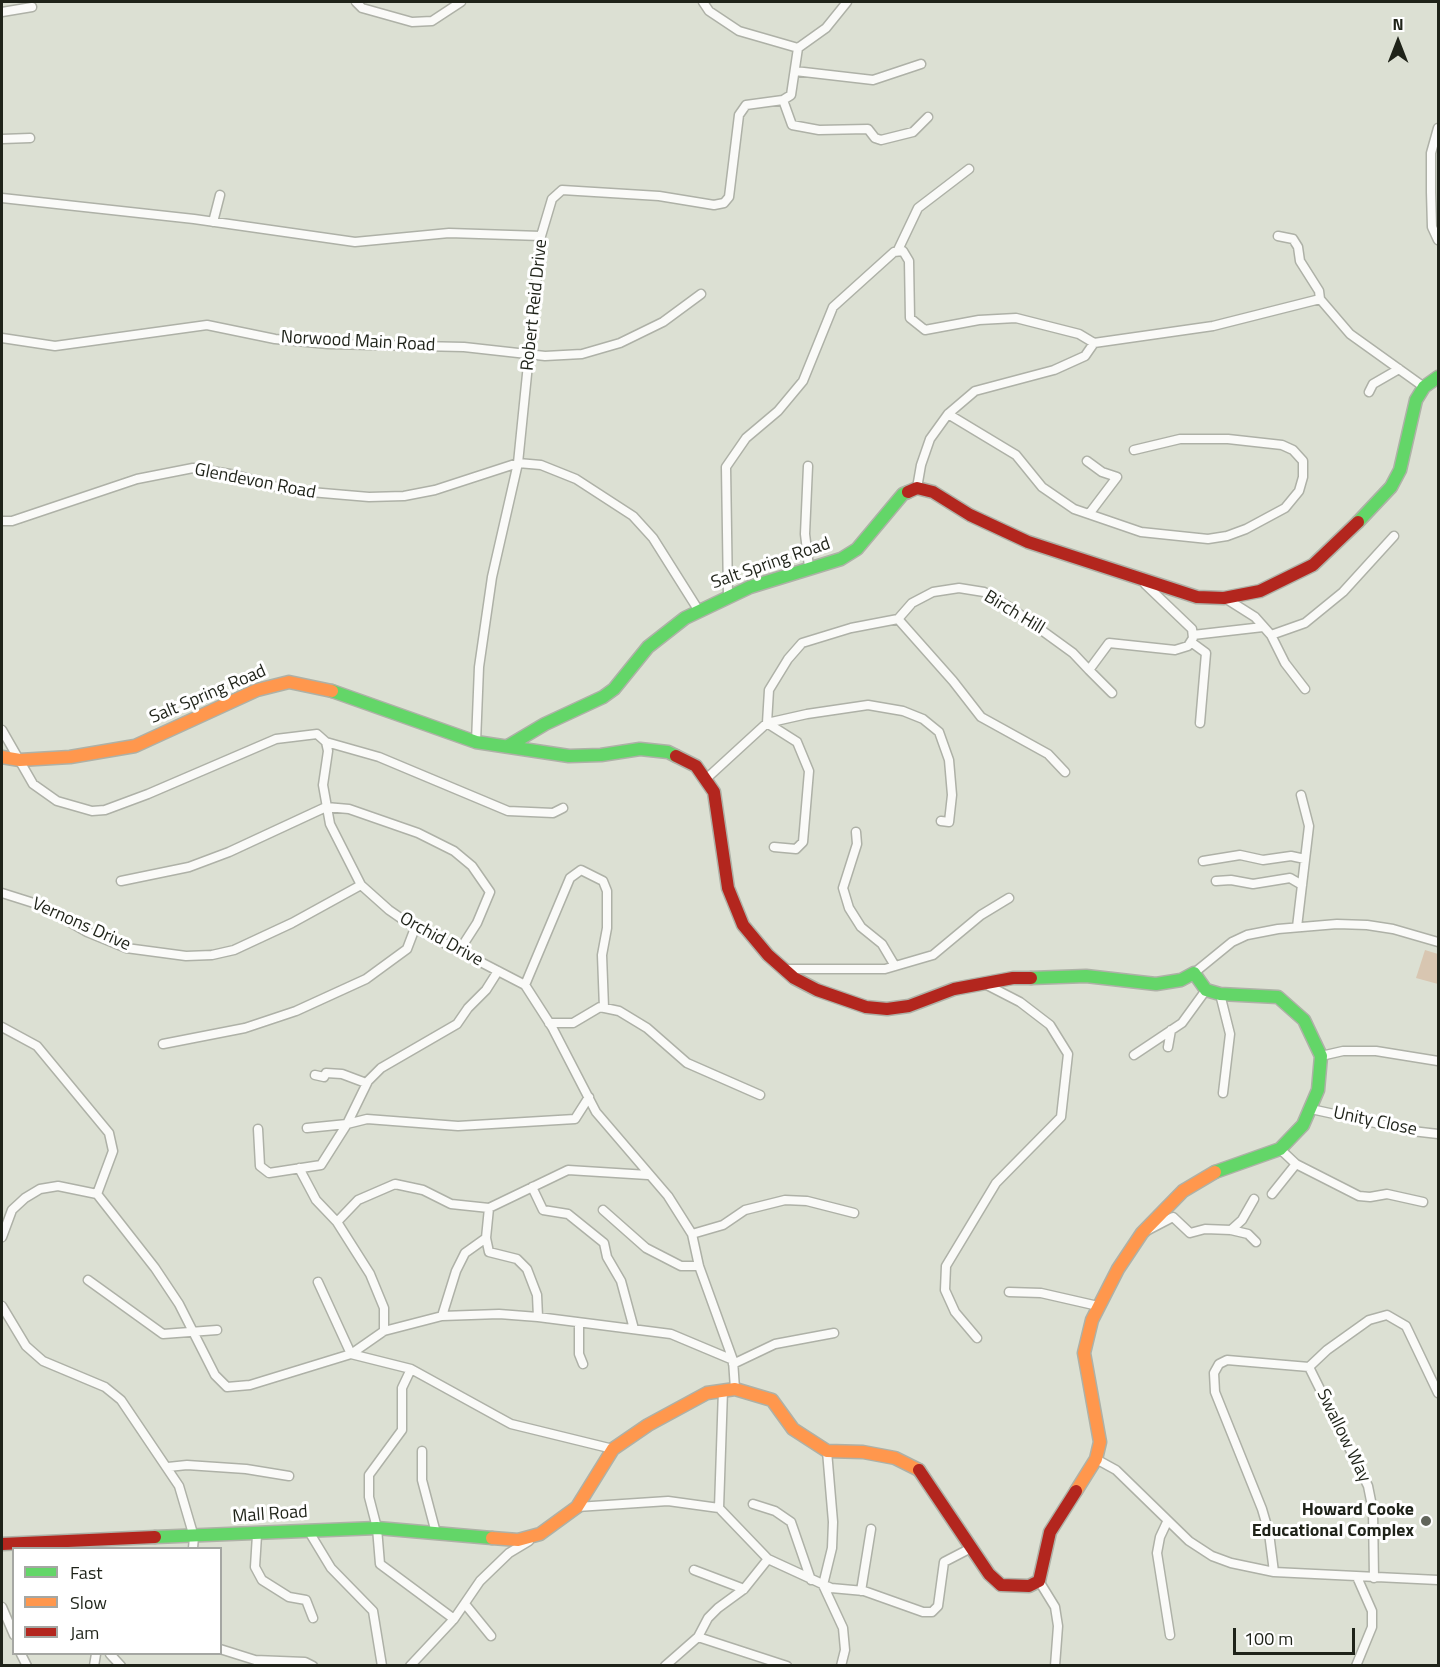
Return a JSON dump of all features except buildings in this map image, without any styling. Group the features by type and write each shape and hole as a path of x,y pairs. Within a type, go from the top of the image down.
{"street":[{"path":"356,2 362,8 412,22 432,21 461,2"},
{"path":"703,2 709,11 739,31 798,48"},
{"path":"847,2 826,28 798,48 791,95 783,100 792,125 819,129 868,129 875,138 881,140 896,134 914,132 928,117"},
{"path":"2,12 32,7"},
{"path":"795,71 873,80 921,63"},
{"name":"Robert Reid Drive","path":"476,742 482,644 492,577 518,463 541,236 552,199 562,190 658,196 714,205 724,203 729,197 739,115 746,105 783,100"},
{"path":"1438,128 1431,153 1431,192 1432,227 1438,240"},
{"path":"2,139 30,138"},
{"path":"728,596 726,467 746,438 778,411 803,381 833,307 898,250 918,208 969,169"},
{"path":"213,222 220,195"},
{"path":"2,198 213,222 355,242 449,233 541,236"},
{"path":"1278,236 1293,239 1298,246 1300,261 1319,291 1320,299 1350,334 1424,387"},
{"path":"898,250 903,251 909,261 910,318 925,330 979,320 1016,318 1079,334 1094,343 1213,326 1320,299"},
{"name":"Norwood Main Road","path":"2,338 56,346 207,325 275,339 328,344 464,346 546,356 582,354 620,343 663,322 701,294"},
{"path":"1094,343 1085,356 1054,370 975,391 948,414 930,439 921,465 917,488 933,492 970,515 1028,542 1143,582 1197,597 1224,598 1260,591 1313,566 1337,545 1391,488 1400,470 1416,400 1424,387 1438,377"},
{"path":"1369,392 1373,384 1399,369"},
{"path":"948,414 1016,455 1042,487 1074,509 1141,532 1208,539 1246,529 1285,508 1299,490 1303,477 1303,461 1293,450 1282,445 1228,439 1180,439 1134,450"},
{"path":"1087,461 1102,472 1117,477 1089,514"},
{"name":"Glendevon Road","path":"2,520 12,521 137,478 193,468 236,475 287,490 369,497 404,496 435,490 518,463 541,465 576,479 633,516 653,538 699,611"},
{"path":"808,466 805,534 809,567"},
{"name":"Salt Spring Road","path":"2,757 20,760 70,757 135,746 257,690 289,682 322,688 476,742 508,746 545,724 603,697 614,689 663,633 699,611 728,596 809,567 841,559 857,549 903,494 917,488"},
{"path":"1271,636 1305,624 1342,592 1394,536"},
{"path":"1089,670 1108,643 1175,650 1188,646 1192,638 1192,629 1143,582"},
{"name":"Birch Hill","path":"898,620 912,603 933,592 959,588 984,592 1053,637 1112,693"},
{"path":"1224,598 1255,617 1271,636 1285,663 1305,689"},
{"path":"767,723 769,690 788,659 802,644 852,628 898,620 954,681 981,717 1047,754 1065,772"},
{"path":"1192,638 1263,627"},
{"path":"1192,638 1206,653 1200,723"},
{"path":"707,778 767,723 807,714 868,705 903,711 923,719 939,732 949,760 952,795 949,822 941,821"},
{"path":"767,723 797,742 809,771 803,842 796,849 774,847"},
{"path":"2,730 33,784 57,801 71,807 105,810 276,739 317,734 326,742 379,757 508,811 553,813 563,808"},
{"name":"Orchid Drive","path":"326,742 328,751 323,785 330,824 361,885 389,910 415,928 525,985"},
{"path":"508,746 569,756 601,755 640,749 668,752 696,766 707,778 714,792 728,888 742,925 768,955 784,969 817,990 866,1007 909,1006 954,989 1013,978 1062,976 1156,984 1181,980 1219,950 1247,935 1297,927 1367,925 1392,928 1438,942"},
{"path":"1297,927 1310,826 1301,795"},
{"path":"121,881 189,867 229,852 326,807 349,809 418,833 454,851 472,866 490,892 477,923 459,951"},
{"path":"856,832 857,844 843,888 849,908 861,927 882,944 895,966"},
{"path":"1203,861 1240,855 1263,860 1290,856 1305,859"},
{"path":"604,1008 602,955 607,928 607,891 603,881 581,870 570,878 525,985 549,1023 596,1112 668,1196 692,1234 699,1266 733,1362 720,1508"},
{"path":"1216,881 1231,880 1252,884 1290,878 1302,885"},
{"name":"Vernons Drive","path":"2,893 40,905 87,932 126,948 186,956 212,955 234,950 292,923 361,885"},
{"path":"784,969 885,969 933,955 981,915 1009,898"},
{"path":"163,1044 245,1028 296,1011 366,979 407,949 415,928"},
{"path":"258,1129 260,1166 269,1173 321,1165 347,1124 366,1083 381,1068 457,1024 468,1008 486,990 498,971"},
{"path":"1055,1665 1058,1626 1055,1607 1039,1581 1050,1532 1096,1459 1100,1442 1084,1353 1098,1306 1118,1269 1142,1233 1163,1209 1201,1179 1280,1149 1298,1132 1311,1109 1318,1090 1321,1056 1304,1020 1293,1007 1278,997 1220,994 1206,990 1194,972"},
{"path":"977,1338 955,1312 948,1297 945,1290 946,1266 996,1183 1060,1117 1068,1054 1050,1025 1020,1002 986,984"},
{"path":"1134,1055 1182,1023 1206,990"},
{"path":"1220,994 1230,1034 1223,1093"},
{"path":"549,1023 573,1023 600,1007 619,1011 647,1028 687,1063 760,1095"},
{"path":"2,1027 37,1046 109,1133 112,1152 97,1194"},
{"path":"1168,1047 1171,1030"},
{"path":"1321,1056 1343,1051 1376,1051 1438,1061"},
{"path":"315,1075 324,1077 326,1073 342,1074 366,1083"},
{"path":"307,1128 347,1124 367,1119 458,1126 575,1119 588,1097"},
{"name":"Unity Close","path":"1311,1109 1413,1131 1438,1134"},
{"path":"1280,1149 1296,1164 1359,1196 1387,1194 1423,1202"},
{"path":"1272,1194 1296,1164"},
{"path":"299,1168 316,1200 337,1222 373,1282 384,1308 384,1331"},
{"path":"337,1222 358,1200 395,1184 423,1190 451,1204 489,1208 568,1170 648,1175"},
{"path":"2,1237 12,1210 25,1197 40,1189 58,1186 97,1194 155,1268 194,1332 215,1375 227,1387 235,1388 351,1354 384,1331 442,1316 499,1314 538,1317 671,1334 733,1362 775,1344 834,1333"},
{"path":"532,1187 543,1210 568,1214 604,1243 607,1257 621,1281 634,1329"},
{"path":"1231,1230 1242,1220 1254,1199"},
{"path":"692,1234 723,1225 745,1209 784,1200 807,1201 854,1213"},
{"path":"489,1208 486,1238 489,1252 517,1259 527,1269 537,1295 538,1317"},
{"path":"603,1210 646,1248 681,1266 699,1266"},
{"path":"1142,1233 1173,1217 1190,1233 1205,1230 1231,1230 1248,1234 1256,1242"},
{"path":"442,1316 456,1271 465,1253 486,1238"},
{"path":"88,1280 163,1334 218,1330"},
{"path":"318,1282 351,1354"},
{"path":"1009,1292 1041,1293 1098,1306"},
{"path":"2,1306 26,1346 43,1361 105,1387 121,1400 179,1486 193,1543"},
{"path":"1274,1572 1269,1533 1262,1509 1215,1392 1214,1373 1219,1364 1227,1360 1309,1367 1327,1350 1369,1320 1388,1314 1406,1326 1438,1393"},
{"path":"579,1323 579,1354 583,1364"},
{"path":"351,1354 411,1369 511,1424 613,1449"},
{"name":"Swallow Way","path":"1309,1367 1368,1486 1373,1511 1374,1578"},
{"path":"411,1369 402,1388 402,1430 369,1475 369,1497 377,1528 380,1564 454,1619"},
{"path":"410,1665 454,1619 480,1581 509,1553 577,1507 613,1449 648,1425 707,1393 729,1390 772,1400 793,1429 826,1451 863,1452 884,1456 920,1470 989,1574 1001,1585 1029,1586 1039,1581"},
{"path":"422,1450 422,1480 436,1533"},
{"path":"826,1451 833,1522 832,1548 823,1585 843,1628 845,1650 841,1665"},
{"path":"1096,1459 1116,1470 1167,1522 1212,1556 1255,1570 1438,1580"},
{"path":"168,1467 187,1465 234,1468 289,1476"},
{"path":"577,1507 668,1500 720,1508 768,1559 823,1585 861,1591 907,1608 932,1612 938,1606 945,1562 971,1548"},
{"path":"753,1504 775,1511 792,1522 811,1580"},
{"path":"1167,1522 1160,1537 1158,1553 1170,1635"},
{"name":"Mall Road","path":"3,1542 111,1545 193,1543 308,1530 377,1528 518,1540 540,1534"},
{"path":"861,1591 871,1529"},
{"path":"308,1530 331,1568 373,1611 382,1665"},
{"path":"257,1535 255,1567 262,1580 289,1597 306,1600 313,1617"},
{"path":"665,1665 698,1637 708,1618 744,1589 768,1559"},
{"path":"694,1570 744,1589"},
{"path":"1356,1665 1372,1627 1372,1611 1357,1577"},
{"path":"465,1604 491,1636"},
{"path":"2,1607 12,1630"},
{"path":"698,1637 787,1665"},
{"path":"222,1650 255,1660 304,1662 313,1665"}],"shaded area":[{"path":"1425,950 1438,954 1438,984 1416,978"}],"traffic: fast":[{"path":"1358,522 1391,487 1400,470 1416,400 1424,387 1438,377"},
{"path":"508,746 545,724 603,697 614,689 648,647 685,618 750,587 841,559 857,549 903,494 908,492"},
{"path":"332,691 476,742 569,756 601,755 640,749 668,752 676,756"},
{"path":"1031,978 1086,976 1156,984 1181,980 1194,973 1206,990 1220,994 1278,997 1304,1020 1321,1056 1318,1090 1303,1125 1280,1149 1215,1172"},
{"path":"155,1537 377,1528 492,1538"}],"traffic: slow":[{"path":"2,757 20,760 70,757 135,746 257,690 289,682 332,691"},
{"path":"1076,1491 1096,1459 1100,1442 1084,1353 1092,1320 1118,1269 1142,1233 1183,1191 1215,1172"},
{"path":"492,1538 518,1540 540,1534 577,1507 613,1449 648,1425 707,1393 735,1389 772,1400 793,1429 827,1451 863,1452 895,1458 919,1470"}],"traffic: jam":[{"path":"908,492 917,488 933,492 970,515 1028,542 1197,597 1224,598 1260,591 1313,565 1358,522"},
{"path":"676,756 696,766 714,792 728,888 743,925 768,955 794,978 817,990 866,1007 887,1009 909,1006 954,989 1013,978 1031,978"},
{"path":"919,1470 989,1574 1001,1585 1029,1586 1039,1581 1050,1532 1076,1491"},
{"path":"2,1544 155,1537"}],"place":[{"name":"Howard Cooke Educational Complex","path":"1426,1521"}]}
